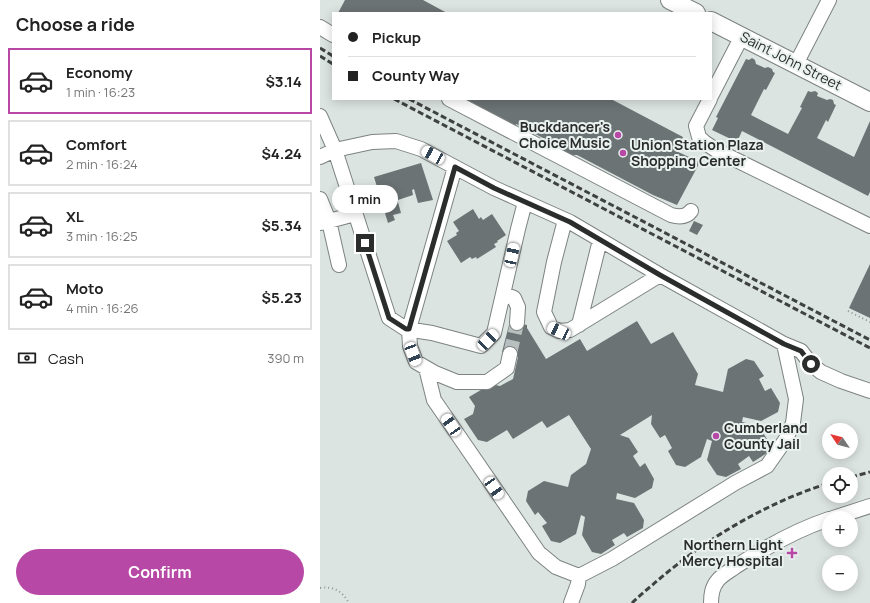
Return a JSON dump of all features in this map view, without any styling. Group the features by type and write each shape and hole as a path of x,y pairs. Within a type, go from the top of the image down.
{"main road":[{"path":"670,0 694,12"},
{"name":"Saint John Street","path":"712,21 870,102"}],"street":[{"path":"796,64 829,0"},
{"path":"320,26 332,34"},
{"path":"712,94 742,36"},
{"path":"451,100 671,215 684,217 691,211"},
{"path":"709,100 696,126 699,137 704,142 747,166 870,226"},
{"path":"320,116 335,150 389,318 406,329 432,332 481,346 494,333 518,229 526,202"},
{"path":"320,157 335,150 372,142 396,141 421,149 565,220 784,344 801,351 811,364 821,372 870,391"},
{"path":"455,167 409,329 410,346 416,362 435,373 457,382 487,382 507,368 510,354"},
{"path":"320,199 325,222 339,265"},
{"path":"325,222 355,214"},
{"path":"565,220 554,262 544,312 546,320 551,327 559,331 570,330 660,275"},
{"path":"579,325 600,240"},
{"path":"504,294 514,298 518,307 517,323"},
{"path":"426,368 434,400 539,553 556,567 579,576 612,559 735,483 767,466 786,439 793,423 796,399 784,344"},
{"path":"854,511 870,506"},
{"path":"710,603 713,587 719,578 789,536 822,522"},
{"path":"571,603 578,584 579,576"}],"path":[{"path":"848,311 870,322"},
{"path":"320,588 327,587 336,589 345,596 349,603"}],"building":[{"path":"345,0 423,0 445,12 339,12"},
{"path":"752,58 755,60 756,64 765,68 768,67 775,73 766,90 764,89 751,115 788,134 802,108 800,107 808,91 815,91 818,93 817,96 827,100 833,100 834,104 836,105 828,122 826,120 817,138 854,157 870,121 870,192 868,196 742,131 737,142 712,130 718,118 716,117 746,59 749,60"},
{"name":"Union Station Plaza Shopping Center","path":"467,100 613,100 683,137 676,151 700,162 677,205 653,195 577,155 570,155 547,142 545,139 516,124 514,130 507,122"},
{"path":"421,163 433,200 418,203 414,189 412,190 413,195 398,200 396,195 401,213 393,215 395,220 388,223 374,177"},
{"path":"473,209 479,219 481,217 483,220 492,214 506,235 494,244 496,247 477,259 476,257 472,259 470,257 461,263 447,241 457,235 456,233 459,231 453,222"},
{"path":"694,221 703,225 697,235 689,231"},
{"path":"870,264 870,318 849,308"},
{"name":"Cumberland County Jail","path":"510,321 527,325 527,328 546,359 580,339 587,351 637,321 651,344 673,332 698,374 695,385 723,392 728,369 746,359 754,361 764,376 759,379 765,391 771,388 780,403 778,412 761,421 743,417 742,422 759,426 770,444 767,453 753,462 749,456 738,464 741,469 726,477 717,475 707,460 712,441 707,439 701,457 685,467 676,465 668,451 672,448 665,435 660,438 651,424 652,415 620,435 629,438 638,452 633,456 640,467 645,463 654,479 652,488 635,498 617,493 616,499 634,503 644,520 643,528 627,537 624,533 612,540 615,545 601,554 592,552 582,535 585,517 581,515 576,534 560,543 551,541 542,526 547,523 538,512 535,515 526,501 528,491 544,481 568,487 571,475 586,464 591,449 569,415 547,428 542,421 513,439 507,430 487,442 478,440 464,419 473,414 475,406 469,397 491,384 500,386 513,379 518,357 502,352"}],"tunnel":[{"path":"510,354 517,323"}],"railway":[{"path":"320,48 332,55"},
{"path":"320,56 332,63"},
{"path":"396,100 870,348"},
{"path":"411,100 870,340"},
{"path":"858,475 870,472"},
{"path":"632,603 676,565 696,550 738,523 760,511 822,485"}],"place":[{"name":"Buckdancer's Choice Music","path":"618,135"},
{"name":"Union Station Plaza Shopping Center","path":"623,153"},
{"name":"Cumberland County Jail","path":"716,436"},
{"name":"Northern Light Mercy Hospital","path":"792,553"}],"route":[{"path":"365,243 389,318 406,329 409,329 455,167 494,188 570,222 660,275 784,344 801,351 811,364"}]}
